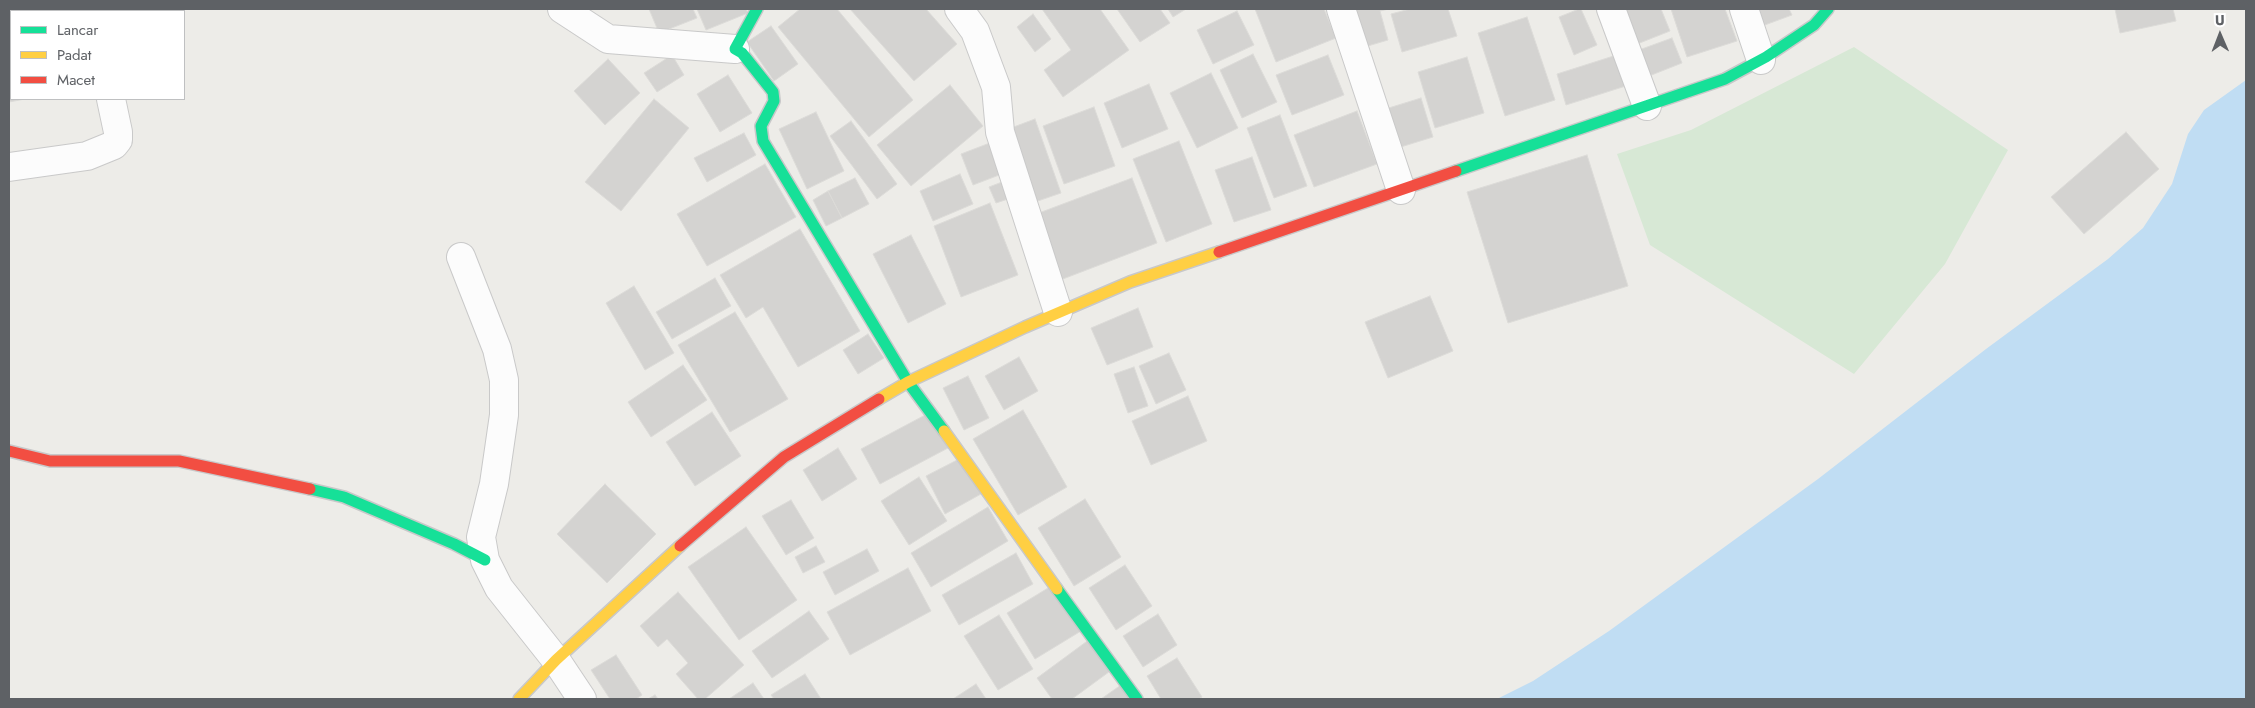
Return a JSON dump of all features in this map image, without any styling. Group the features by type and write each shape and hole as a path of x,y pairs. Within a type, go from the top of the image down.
{"street":[{"path":"562,9 608,39 735,49 742,53 774,92 774,101 761,126 763,141 908,382 1137,699"},
{"path":"735,49 757,9"},
{"path":"959,9 975,31 996,86 1000,132 1058,312"},
{"path":"1342,9 1400,190"},
{"path":"1611,9 1647,106"},
{"path":"1744,9 1761,60"},
{"path":"520,699 556,660 704,524 784,458 850,415 908,382 1058,312 1130,282 1725,79 1761,60 1814,25 1828,9"},
{"path":"9,167 87,156 114,145 118,140 118,132 111,100"},
{"path":"462,257 497,349 504,380 504,414 494,484 481,537 486,560 499,588 556,660 582,699"},
{"path":"9,451 50,461 179,461 291,485 344,498 454,544 486,560"}],"green space":[{"path":"1854,47 2008,150 1945,264 1854,374 1650,245 1617,154 1691,130"}],"water":[{"path":"2246,80 2246,699 1497,699 1533,681 1609,631 1818,479 1986,349 2108,259 2143,228 2172,184 2188,134 2204,110"}],"building":[{"path":"9,9 49,9 10,10 10,100 20,100 9,102"},
{"path":"649,9 693,9 697,18 659,33"},
{"path":"697,9 746,9 748,13 706,30"},
{"path":"800,9 837,9 913,100 869,137 778,27"},
{"path":"850,9 926,9 957,44 914,81"},
{"path":"1042,9 1100,9 1129,50 1063,97 1044,70 1071,50"},
{"path":"1117,9 1160,9 1170,23 1140,42"},
{"path":"1168,9 1186,9 1173,17"},
{"path":"1255,9 1324,9 1336,38 1276,62"},
{"path":"1349,9 1389,9 1380,11 1388,40 1361,48"},
{"path":"1410,9 1448,9 1457,36 1402,52 1391,14"},
{"path":"1581,9 1597,45 1574,55 1559,17"},
{"path":"1619,9 1661,9 1670,31 1627,48"},
{"path":"1671,9 1725,9 1737,41 1687,57"},
{"path":"1746,9 1789,9 1792,15 1754,29"},
{"path":"2115,9 2173,9 2176,21 2120,33"},
{"path":"1237,11 1254,45 1213,64 1197,30"},
{"path":"1033,14 1051,39 1035,52 1017,27"},
{"path":"1527,17 1555,100 1505,116 1478,33"},
{"path":"771,26 798,64 774,81 747,42"},
{"path":"1672,38 1682,63 1649,76 1639,50"},
{"path":"1623,53 1632,84 1566,105 1557,74"},
{"path":"1253,54 1277,102 1242,118 1220,70"},
{"path":"672,55 684,75 657,92 644,73"},
{"path":"1328,55 1344,95 1292,115 1276,75"},
{"path":"1467,57 1484,113 1435,128 1418,72"},
{"path":"608,59 640,93 605,125 574,91"},
{"path":"1211,73 1238,128 1197,148 1170,93"},
{"path":"728,75 752,113 720,132 697,94"},
{"path":"1149,84 1168,129 1122,148 1104,103"},
{"path":"950,85 983,126 911,186 877,145"},
{"path":"1421,98 1433,137 1391,150 1379,111"},
{"path":"654,99 689,128 621,211 585,182"},
{"path":"1094,107 1115,166 1064,184 1043,126"},
{"path":"1357,111 1377,164 1314,187 1294,135"},
{"path":"816,112 844,171 807,189 779,129"},
{"path":"1280,115 1307,186 1274,198 1247,128"},
{"path":"1035,119 1061,193 1029,204 1003,131"},
{"path":"851,121 897,184 877,199 830,136"},
{"path":"2126,132 2159,169 2084,234 2051,197"},
{"path":"744,133 756,155 707,182 694,158"},
{"path":"995,141 1007,172 973,185 961,154"},
{"path":"1179,141 1212,224 1166,242 1133,159"},
{"path":"1587,155 1628,286 1508,323 1467,192"},
{"path":"1252,157 1271,210 1234,222 1215,170"},
{"path":"765,164 796,217 707,266 677,214"},
{"path":"960,174 973,204 933,221 920,191"},
{"path":"855,178 869,204 842,218 828,191"},
{"path":"1132,178 1157,243 1055,282 1031,216"},
{"path":"1010,179 1017,196 996,203 989,187"},
{"path":"828,191 842,218 826,226 813,200"},
{"path":"990,203 1018,275 961,297 934,226"},
{"path":"800,229 860,331 798,367 763,307 746,318 720,275"},
{"path":"911,235 946,304 908,323 873,254"},
{"path":"715,278 731,306 672,339 656,312"},
{"path":"634,286 674,353 645,370 606,303"},
{"path":"1430,296 1453,351 1388,378 1365,322"},
{"path":"1138,308 1153,347 1107,365 1091,328"},
{"path":"735,312 788,399 730,432 678,345"},
{"path":"868,334 884,358 858,374 843,350"},
{"path":"1169,353 1186,390 1156,404 1139,366"},
{"path":"1019,357 1038,391 1004,410 985,376"},
{"path":"683,365 707,400 651,437 628,402"},
{"path":"1134,367 1148,406 1128,413 1114,374"},
{"path":"968,376 989,418 964,430 943,388"},
{"path":"1188,396 1207,441 1151,465 1132,421"},
{"path":"1023,410 1067,487 1018,515 973,439"},
{"path":"712,412 741,456 695,486 666,442"},
{"path":"929,413 948,448 880,484 861,449"},
{"path":"838,448 857,479 822,501 803,470"},
{"path":"961,458 981,494 945,514 926,476"},
{"path":"919,477 947,521 909,545 881,501"},
{"path":"605,484 656,534 607,583 557,534"},
{"path":"1085,499 1121,557 1074,586 1038,528"},
{"path":"791,500 814,538 786,555 762,516"},
{"path":"988,507 1008,541 931,587 911,553"},
{"path":"746,527 797,600 739,640 688,567"},
{"path":"816,546 825,562 803,573 795,557"},
{"path":"867,549 879,571 835,595 823,572"},
{"path":"1016,553 1033,584 959,625 942,595"},
{"path":"1125,565 1152,606 1116,630 1089,588"},
{"path":"908,568 931,611 850,655 827,612"},
{"path":"1053,585 1081,631 1035,659 1007,613"},
{"path":"678,592 744,665 705,699 698,699 676,674 688,663 667,639 658,647 640,626"},
{"path":"809,611 829,639 772,678 752,651"},
{"path":"1158,614 1177,645 1143,667 1123,636"},
{"path":"999,615 1033,669 998,690 964,636"},
{"path":"1090,639 1113,669 1072,699 1052,699 1037,678"},
{"path":"616,655 642,695 636,699 610,699 591,670"},
{"path":"1177,658 1202,697 1198,699 1161,699 1147,676"},
{"path":"805,674 821,699 774,699 771,695"},
{"path":"753,683 764,699 729,699"},
{"path":"976,684 986,699 953,699"},
{"path":"1121,685 1132,699 1101,699"},
{"path":"655,695 658,699 648,699"}],"traffic: fast":[{"path":"757,9 735,49 742,53 773,92 774,101 761,126 763,141 908,382 944,431"},
{"path":"1456,171 1725,79 1766,57 1814,25 1828,9"},
{"path":"310,489 344,497 454,544 485,560"},
{"path":"1057,589 1137,699"}],"traffic: slow":[{"path":"879,399 908,382 1025,327 1130,282 1219,252"},
{"path":"944,431 1057,589"},
{"path":"519,699 556,660 680,546"}],"traffic: jam":[{"path":"1219,252 1456,171"},
{"path":"680,546 784,457 879,399"},
{"path":"9,451 50,461 179,461 310,489"}]}
